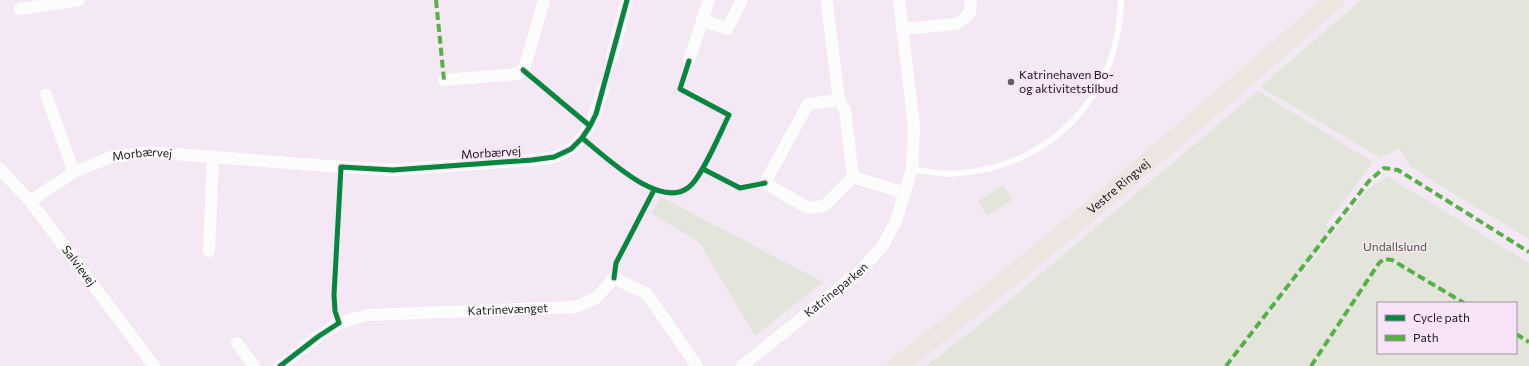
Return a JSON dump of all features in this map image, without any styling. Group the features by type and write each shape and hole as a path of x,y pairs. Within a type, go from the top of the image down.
{"main road":[{"name":"Vestre Ringvej","path":"897,366 953,323 1105,199 1335,0"}],"street":[{"path":"20,9 79,0"},
{"path":"444,80 518,74 525,66 544,0"},
{"path":"612,57 627,0"},
{"path":"689,60 709,0"},
{"path":"702,20 727,29 742,0"},
{"name":"Katrineparken","path":"742,366 859,272 882,247 896,221 912,169 914,127 899,0"},
{"path":"902,29 956,24 964,20 970,12 971,0"},
{"path":"827,4 839,100 845,110 853,177"},
{"name":"Morbærvej","path":"30,201 74,172 111,157 149,152 393,170 532,160 554,157 571,149 582,138 596,114 603,89"},
{"path":"46,95 74,172"},
{"path":"839,100 808,104 764,183 808,208 824,206 853,177"},
{"path":"209,251 213,156"},
{"name":"Salvievej","path":"0,169 30,201 154,366"},
{"path":"853,177 905,193"},
{"name":"Katrinevænget","path":"280,366 319,336 339,323 367,315 576,307 596,298 614,278 647,294 696,366"},
{"path":"237,343 254,366"}],"lane":[{"path":"912,169 943,173 983,171 1028,155 1054,138 1083,111 1096,92 1107,70 1115,48 1120,25 1121,0"},
{"path":"603,89 612,57"}],"green space":[{"path":"1361,0 1529,0 1529,239 1412,168 1399,148 1381,158 1260,87"},
{"path":"1258,91 1373,162 1326,225 1334,230 1229,366 926,366 988,318"},
{"name":"Undallslund","path":"1387,176 1529,263 1529,366 1230,366 1367,190"},
{"path":"1003,185 1013,200 987,216 978,201"},
{"path":"661,197 823,282 755,336 700,243 651,213"}],"marked path":[{"path":"436,0 444,80"},
{"path":"1226,366 1369,181 1384,168 1398,170 1529,252"},
{"path":"1311,366 1379,263 1384,259 1392,260 1462,302"},
{"path":"1517,335 1529,342"}],"cycle path":[{"path":"280,366 319,336 339,323 335,311 334,295 341,167 393,170 532,160 554,157 571,149 582,138 596,114 627,0"},
{"path":"582,138 618,167 648,187 663,192 677,192 689,187 700,174 729,115 680,89 689,61"},
{"path":"523,70 590,126"},
{"path":"703,169 740,188 765,183"},
{"path":"614,278 616,263 654,190"}],"place":[{"name":"Katrinehaven Bo- og aktivitetstilbud","path":"1011,82"}]}
